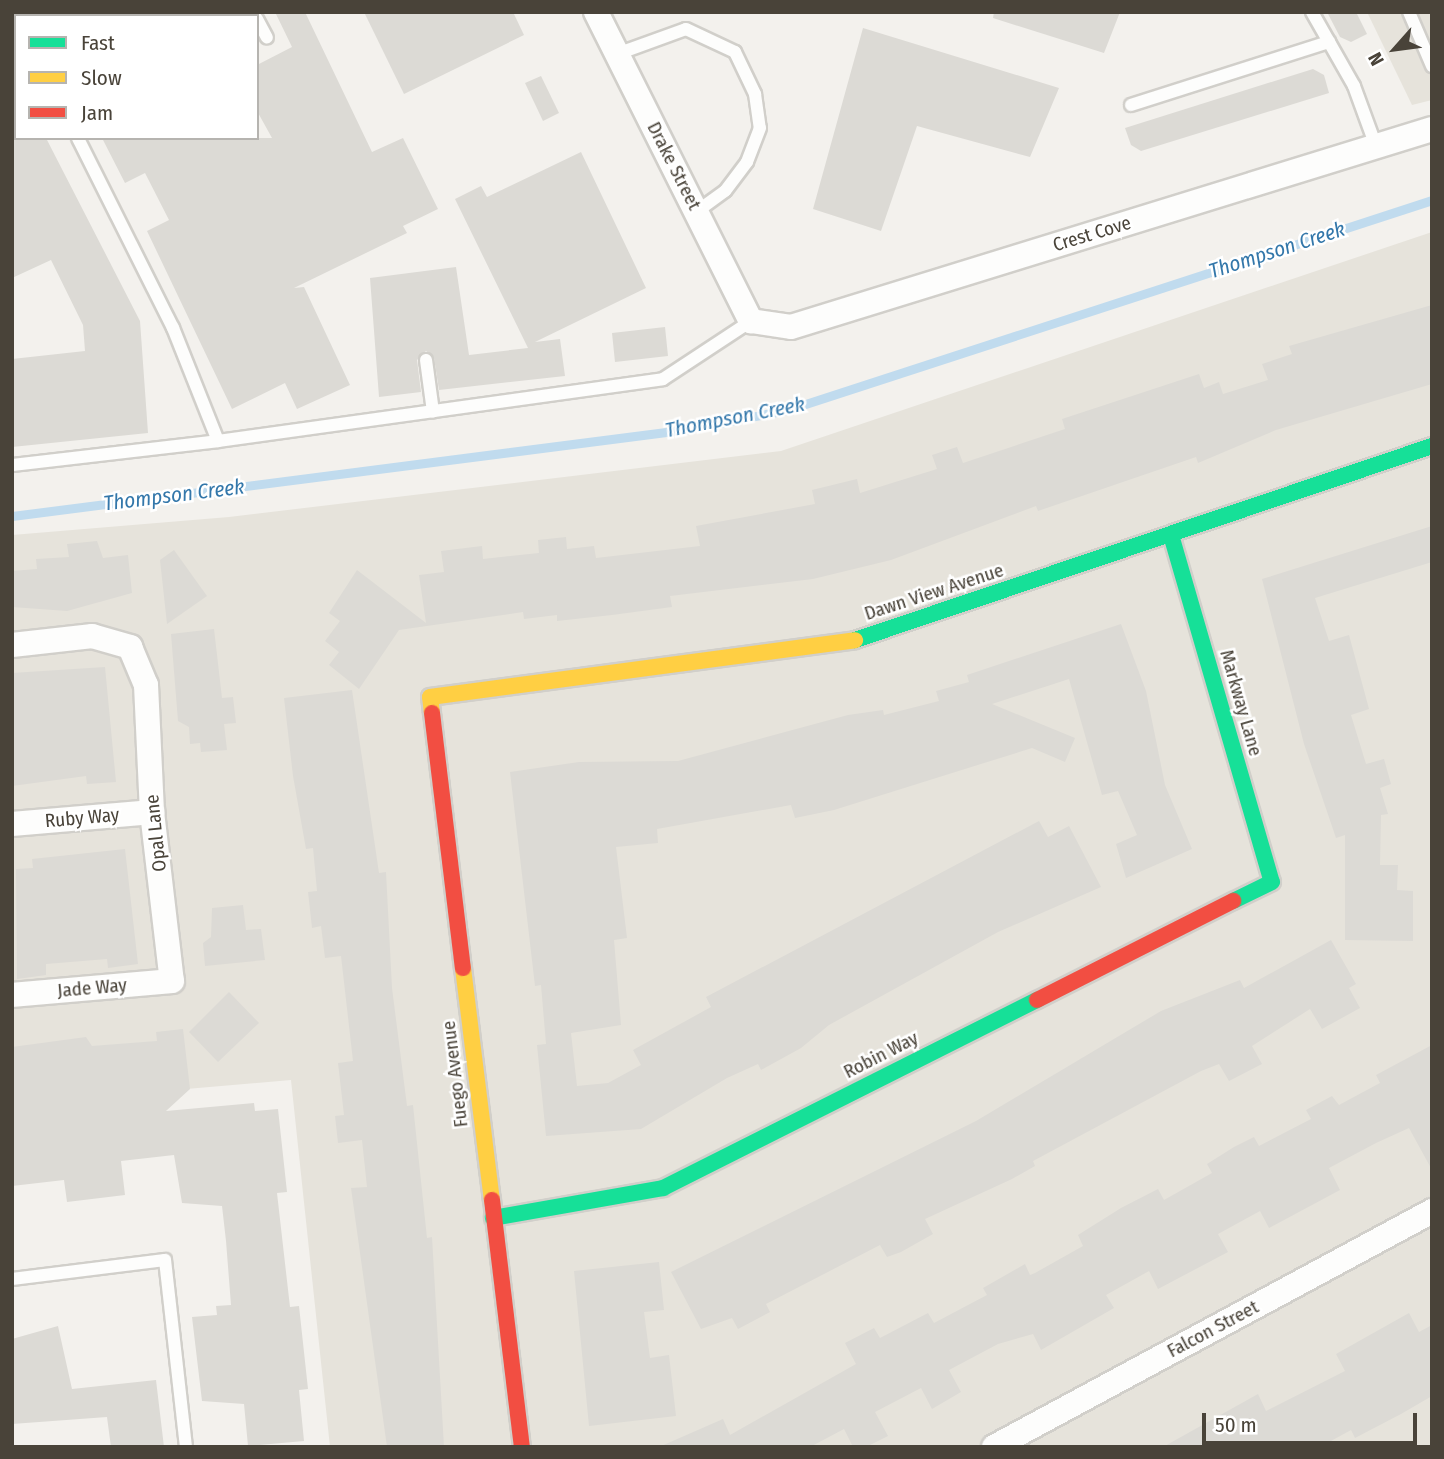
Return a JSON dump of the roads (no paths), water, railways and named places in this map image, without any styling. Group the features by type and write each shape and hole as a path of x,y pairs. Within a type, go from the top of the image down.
{"street":[{"name":"Drake Street","path":"596,12 751,321"},
{"name":"Crest Cove","path":"751,321 791,327 1432,129"},
{"name":"Dawn View Avenue","path":"430,697 837,646 1432,446"},
{"name":"Markway Lane","path":"1171,535 1272,883"},
{"name":"Opal Lane","path":"12,645 92,636 130,647 146,685 152,812 172,981"},
{"name":"Fuego Avenue","path":"430,697 522,1447"},
{"name":"Ruby Way","path":"12,824 152,812"},
{"name":"Robin Way","path":"493,1218 663,1188 1272,883"},
{"name":"Jade Way","path":"12,995 172,981"},
{"name":"Falcon Street","path":"995,1447 1432,1211"}],"lane":[{"path":"1312,12 1329,42 1376,146"},
{"path":"1409,12 1432,66"},
{"path":"259,22 267,38"},
{"path":"617,54 686,29 735,52 755,94 761,128 747,162 725,191 696,212"},
{"path":"1131,105 1329,42"},
{"path":"79,140 173,328 218,442"},
{"path":"12,465 218,442 663,379 751,321"},
{"path":"426,360 433,412"},
{"path":"12,1279 165,1260 186,1447"}],"waterway":[{"name":"Thompson Creek","path":"12,516 689,429 787,410 1432,200"}]}
